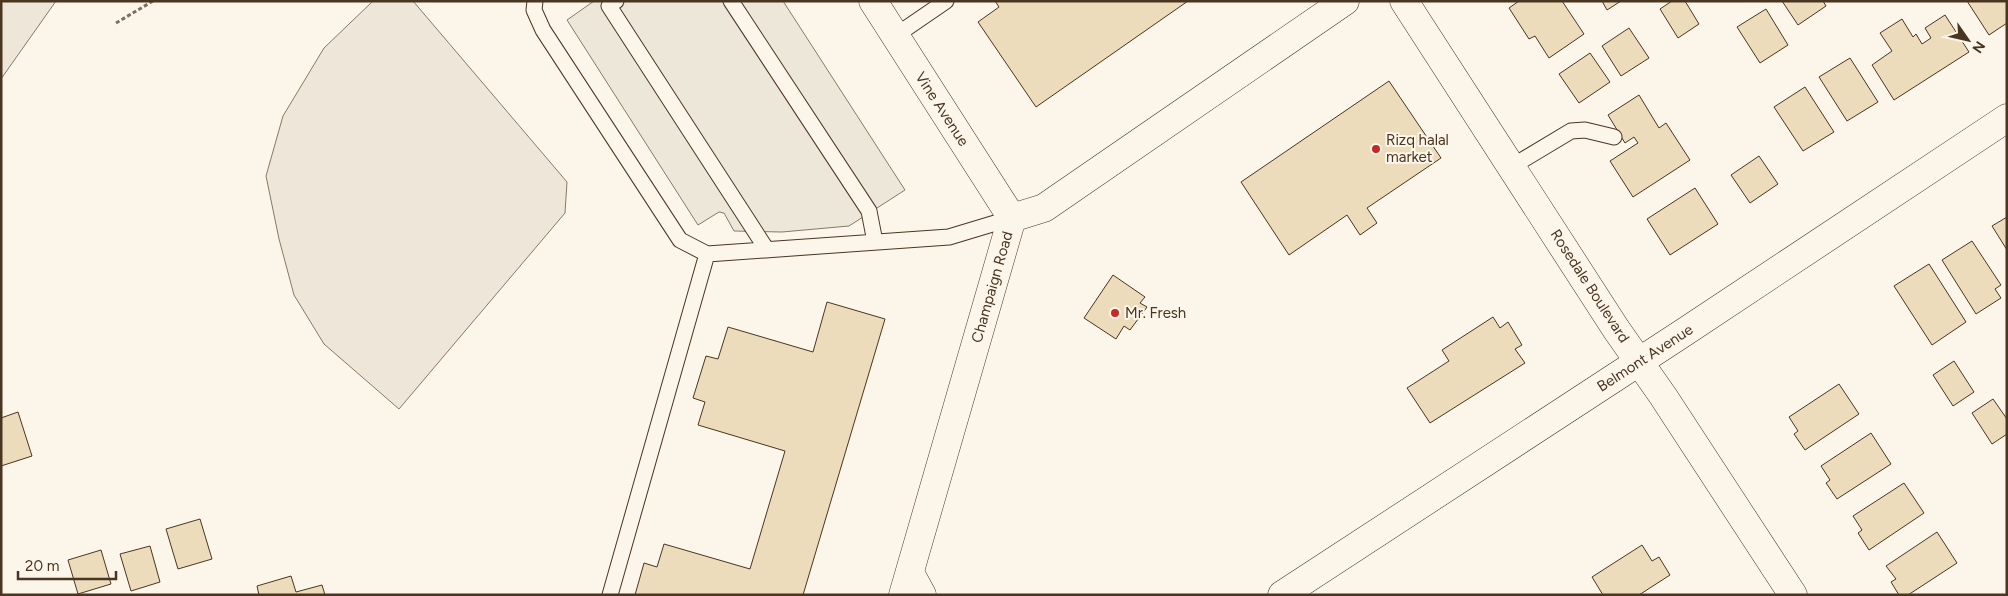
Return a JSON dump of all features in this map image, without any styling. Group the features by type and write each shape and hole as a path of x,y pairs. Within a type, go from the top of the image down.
{"street":[{"name":"Vine Avenue","path":"872,1 1012,218"},
{"name":"Champaign Road","path":"912,587 1012,218 1044,208 1345,1"},
{"name":"Rosedale Boulevard","path":"1404,1 1616,328 1640,361 1793,595"},
{"name":"Belmont Avenue","path":"1282,595 2007,118"}],"lane":[{"path":"535,1 534,10 543,30 680,240 707,254 949,237 1012,218"},
{"path":"616,1 608,6 767,250"},
{"path":"731,1 869,211 875,242"},
{"path":"895,36 946,1"},
{"path":"1511,167 1571,131 1585,130 1614,138"},
{"path":"610,595 707,254"}],"path":[{"path":"116,23 154,1"}],"shaded area":[{"path":"1,1 56,1 1,79"},
{"path":"373,1 413,1 567,182 565,213 399,409 324,344 294,295 279,239 266,176 283,116 324,48"},
{"path":"594,1 783,1 905,190 849,226 782,232 734,231 724,213 719,212 698,225 567,20"}],"building":[{"path":"995,1 1188,1 1036,107 978,22 999,7"},
{"path":"1519,1 1562,1 1584,34 1549,58 1535,36 1529,39 1509,8"},
{"path":"1602,1 1621,1 1607,10"},
{"path":"1672,1 1685,1 1699,24 1678,38 1660,9"},
{"path":"1782,1 1823,1 1826,6 1798,25"},
{"path":"1967,1 2007,1 2007,23 1989,35"},
{"path":"1766,9 1788,45 1760,63 1737,27"},
{"path":"1945,15 1969,52 1894,100 1872,65 1892,51 1880,33 1902,19 1913,37 1916,34 1922,44 1931,38 1925,28"},
{"path":"1629,28 1649,58 1621,76 1602,46"},
{"path":"1590,53 1610,82 1579,103 1559,74"},
{"path":"1850,58 1878,102 1847,121 1819,77"},
{"path":"1389,81 1441,158 1367,208 1377,223 1360,235 1347,215 1289,255 1241,182"},
{"path":"1805,87 1834,132 1803,151 1774,107"},
{"path":"1639,95 1659,128 1666,123 1690,160 1633,197 1610,161 1638,143 1634,137 1625,143 1608,115"},
{"path":"1759,156 1778,184 1750,203 1731,175"},
{"path":"1695,188 1718,224 1670,255 1647,219"},
{"path":"2007,217 2007,250 1992,226"},
{"path":"1972,241 2001,285 1995,289 2001,298 1976,314 1942,260"},
{"path":"1929,264 1966,322 1932,345 1894,286"},
{"name":"Mr. Fresh","path":"1113,275 1145,297 1140,303 1147,307 1130,330 1124,326 1116,339 1084,318"},
{"path":"827,302 885,319 803,595 635,595 644,563 657,567 664,544 750,569 785,451 698,425 705,402 693,398 706,356 718,359 728,327 813,352"},
{"path":"1493,317 1500,328 1508,322 1522,345 1515,349 1525,363 1430,423 1407,388 1449,361 1442,350"},
{"path":"1954,361 1974,392 1953,406 1933,375"},
{"path":"1839,384 1859,414 1805,450 1794,434 1798,431 1789,417"},
{"path":"1993,399 2007,419 2007,434 1992,444 1972,413"},
{"path":"18,412 32,456 1,466 1,418"},
{"path":"1871,433 1891,464 1837,499 1826,483 1830,480 1821,466"},
{"path":"1904,483 1924,513 1869,550 1858,533 1862,530 1853,516"},
{"path":"200,519 212,559 178,569 166,529"},
{"path":"1937,532 1957,563 1908,595 1899,595 1891,582 1896,579 1886,566"},
{"path":"1642,545 1652,561 1659,557 1670,575 1639,595 1603,595 1592,577"},
{"path":"150,546 160,582 131,591 120,554"},
{"path":"101,550 111,584 78,594 68,560"},
{"path":"291,576 296,592 322,585 325,595 259,595 257,586"}],"place":[{"name":"Rizq halal market","path":"1376,149"},
{"name":"Mr. Fresh","path":"1115,313"}]}
